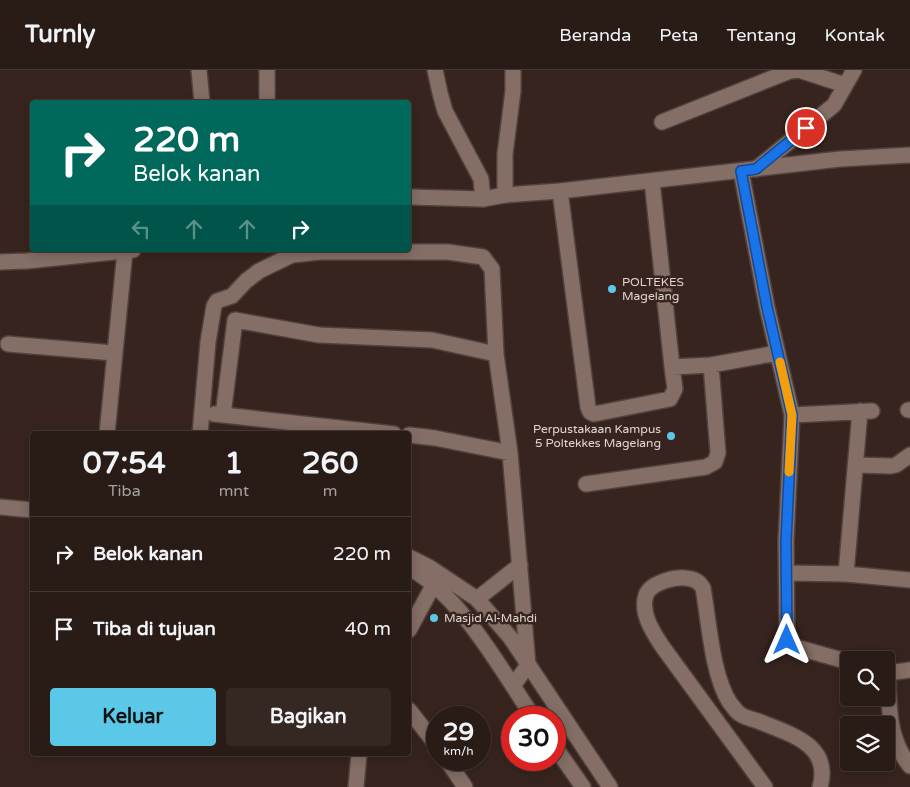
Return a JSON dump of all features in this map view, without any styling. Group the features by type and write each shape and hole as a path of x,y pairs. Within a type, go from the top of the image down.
{"street":[{"path":"198,70 202,100"},
{"path":"267,70 267,100"},
{"path":"435,70 445,110 481,179 484,199"},
{"path":"505,195 505,154 513,91 513,70"},
{"path":"662,122 790,71 799,70 845,86"},
{"path":"756,169 834,104 854,70"},
{"path":"411,197 484,199 505,195 560,191 840,159 910,155"},
{"path":"741,171 767,307 792,415 786,541 787,640 790,645 840,659"},
{"path":"560,191 588,408 594,414 670,399 673,396 672,367 652,181"},
{"path":"0,262 119,252"},
{"path":"107,431 114,353 129,252"},
{"path":"200,431 212,311 217,301 232,296 246,280 259,270 292,256 320,252 448,252 483,257 492,269 496,354 510,453 528,665 512,686"},
{"path":"223,415 235,320 232,296"},
{"path":"235,320 319,335 432,340 496,354"},
{"path":"8,344 114,353"},
{"path":"672,367 712,365 777,353"},
{"path":"586,484 706,467 715,462 718,453 712,365"},
{"path":"792,415 866,411 856,465 846,574"},
{"path":"203,413 367,431"},
{"path":"411,435 435,438 510,453"},
{"path":"856,465 892,466 910,456"},
{"path":"0,507 30,510"},
{"path":"411,558 429,567 477,599 510,636 610,787"},
{"path":"477,599 520,565"},
{"path":"411,569 434,584 467,619 526,706"},
{"path":"787,573 846,574 910,580"},
{"path":"765,787 652,630 645,611 647,594 652,587 672,579 692,579 699,582 703,588 718,677 723,692 739,714 797,737 817,753 822,764 820,787"},
{"path":"411,626 434,584"},
{"path":"895,672 910,670"},
{"path":"889,706 894,737 900,753 910,766"},
{"path":"411,713 426,732"},
{"path":"356,787 359,756"},
{"path":"566,763 583,787"},
{"path":"451,771 451,787"},
{"path":"455,771 465,787"}],"slow traffic":[{"path":"780,362 792,415 789,472"}],"place":[{"name":"POLTEKES Magelang","path":"612,289"},
{"name":"Perpustakaan Kampus 5 Poltekkes Magelang","path":"671,436"},
{"name":"Masjid Al-Mahdi","path":"434,618"}],"route":[{"path":"787,640 786,541 792,415 767,307 741,171 756,169 806,128"}]}
